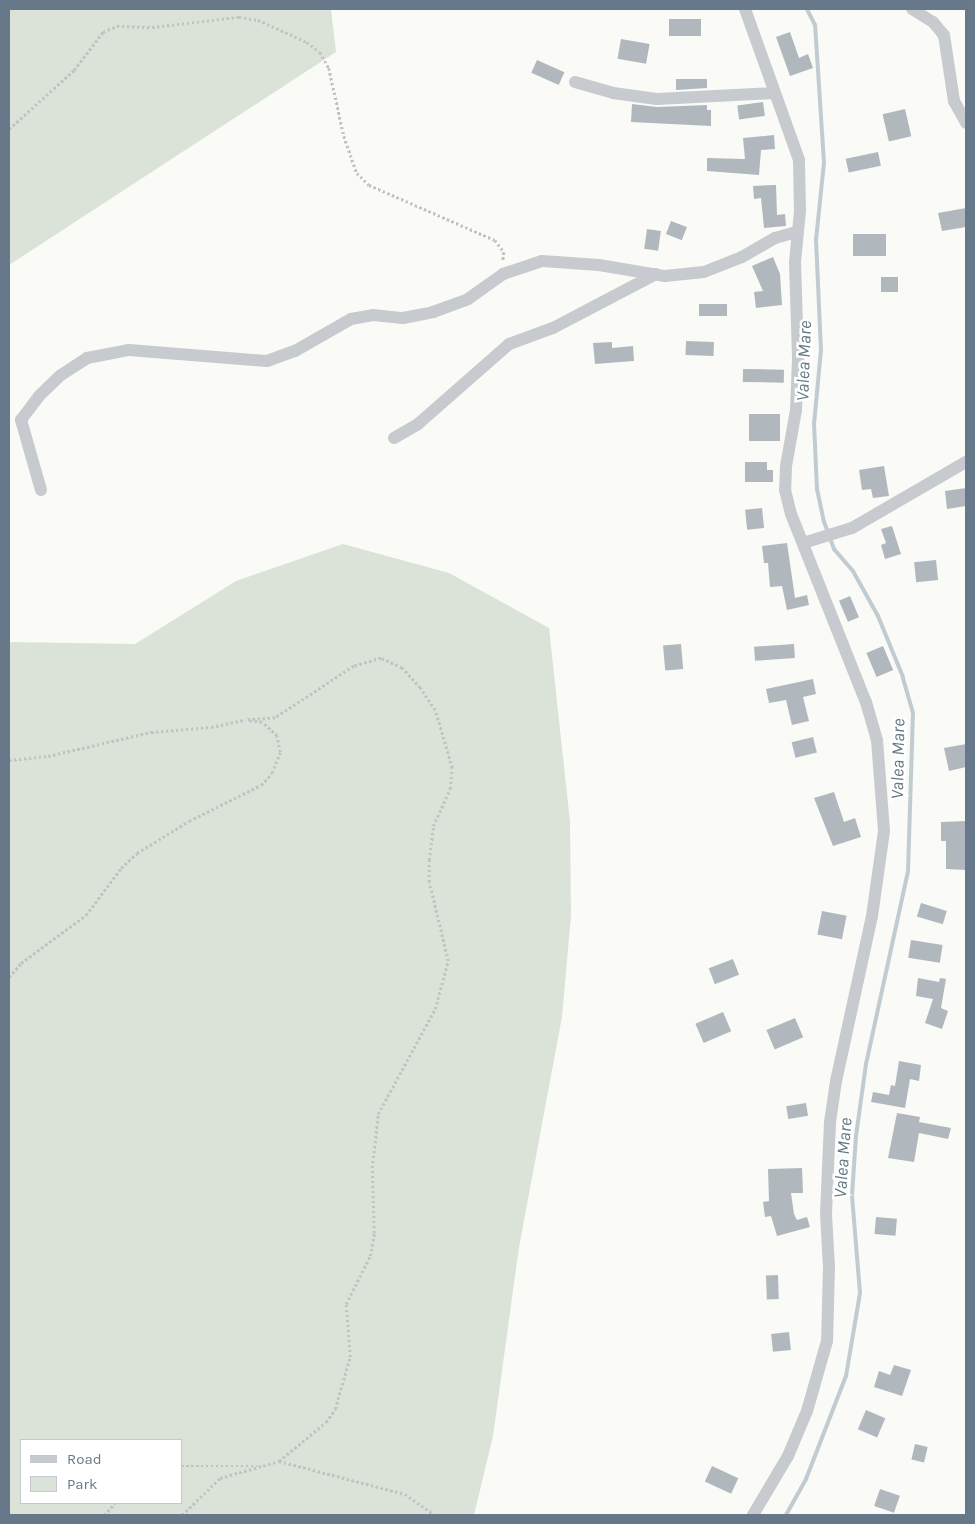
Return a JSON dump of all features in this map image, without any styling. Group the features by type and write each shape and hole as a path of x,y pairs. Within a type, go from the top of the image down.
{"street":[{"path":"745,9 799,160 800,211 796,232 798,359 796,410 786,466 785,490 803,543 866,702 877,740 884,831 874,908 836,1081 830,1122 826,1214 829,1296 827,1340 807,1411 788,1456 753,1515"},
{"path":"912,9 934,22 944,35 950,88 966,123"},
{"path":"575,82 613,93 657,99 774,93"},
{"path":"41,490 20,420 50,386 87,358 108,352 138,350 267,361 295,351 351,319 374,315 403,318 442,309 468,299 503,274 542,261 599,265 656,274 704,272 742,257 776,238 796,232"},
{"path":"394,438 418,424 509,344 553,328 656,274"},
{"path":"803,543 852,528 966,462"}],"path":[{"path":"9,129 74,70 103,32 117,26 152,27 239,17 258,20 308,42 320,52 329,68 344,136 357,173 369,185 495,240 504,252 503,274"},
{"path":"9,760 48,756 151,732 211,727 245,720 275,718 354,666 381,658 402,668 425,695 444,735 452,768 450,788 433,826 429,860 429,882 448,961 447,975 435,1009 378,1114 372,1168 374,1233 370,1256 346,1304 350,1357 335,1409 326,1422 279,1461 266,1466 236,1471 220,1478 182,1515"},
{"path":"9,977 22,962 86,915 121,868 136,853 189,821 261,785 272,773 280,752 277,736 262,722 245,720"},
{"path":"279,1461 406,1494 435,1515"},
{"path":"182,1466 266,1466"},
{"path":"104,1515 113,1504"}],"green space":[{"path":"9,9 331,9 336,52 9,265"},
{"path":"343,544 449,573 549,628 570,822 571,915 562,1017 519,1247 493,1436 474,1515 9,1515 9,642 135,644 236,581"}],"building":[{"path":"669,19 701,19 701,36 669,36"},
{"path":"790,32 799,58 808,54 813,68 790,76 776,37"},
{"path":"621,39 650,44 646,64 618,59"},
{"path":"537,60 564,72 559,85 531,73"},
{"path":"676,79 707,79 707,88 676,90"},
{"path":"763,102 765,116 739,119 737,106"},
{"path":"632,104 657,107 707,105 707,110 711,110 711,126 631,122"},
{"path":"905,109 911,136 889,141 883,114"},
{"path":"774,135 775,149 761,150 759,175 707,171 707,158 745,159 743,138"},
{"path":"878,152 881,166 849,173 846,159"},
{"path":"776,185 777,215 785,214 786,226 764,228 761,198 754,199 753,186"},
{"path":"966,208 966,227 942,231 938,213"},
{"path":"671,221 687,227 682,240 666,234"},
{"path":"647,229 661,231 658,251 644,249"},
{"path":"853,234 886,234 886,256 853,256"},
{"path":"773,257 780,274 782,305 756,308 754,292 763,291 752,266"},
{"path":"881,277 898,277 898,292 881,292"},
{"path":"699,304 727,304 727,316 699,316"},
{"path":"686,341 714,342 713,356 686,355"},
{"path":"612,342 612,348 633,346 634,361 595,364 593,343"},
{"path":"743,369 784,370 784,383 743,382"},
{"path":"749,414 780,414 780,441 749,441"},
{"path":"745,462 767,462 767,470 773,470 773,482 745,482"},
{"path":"884,466 889,496 873,498 871,489 862,490 859,470"},
{"path":"966,488 966,506 947,509 945,491"},
{"path":"762,508 764,528 747,530 745,510"},
{"path":"892,526 901,554 885,559 881,545 886,543 881,529"},
{"path":"787,543 795,598 807,595 809,605 787,610 782,586 770,587 768,563 764,563 762,546"},
{"path":"936,560 938,580 916,582 914,562"},
{"path":"850,596 859,617 848,622 839,601"},
{"path":"681,644 683,669 665,670 663,646"},
{"path":"794,644 795,658 755,661 754,647"},
{"path":"883,646 893,670 877,677 866,653"},
{"path":"813,679 816,694 803,697 809,721 792,725 786,700 769,703 766,689"},
{"path":"813,737 817,753 796,758 792,742"},
{"path":"966,744 966,767 949,771 944,748"},
{"path":"834,792 844,822 855,818 861,837 833,846 814,798"},
{"path":"966,821 966,870 946,869 946,841 941,841 941,822"},
{"path":"921,903 947,911 943,924 917,916"},
{"path":"822,911 847,916 842,939 817,935"},
{"path":"911,940 943,945 940,963 908,958"},
{"path":"733,959 739,975 715,984 709,968"},
{"path":"918,978 939,982 940,978 946,979 941,1008 948,1011 942,1029 925,1023 933,999 916,996"},
{"path":"723,1012 731,1031 704,1043 695,1024"},
{"path":"795,1018 803,1037 775,1049 766,1030"},
{"path":"899,1061 921,1065 919,1081 910,1079 905,1108 871,1102 873,1092 889,1095 891,1085 895,1086"},
{"path":"806,1103 808,1116 788,1119 786,1106"},
{"path":"897,1113 920,1117 919,1122 951,1128 948,1139 919,1133 914,1162 888,1158"},
{"path":"802,1168 803,1193 791,1193 794,1214 797,1220 807,1217 810,1227 777,1236 771,1216 765,1217 763,1202 769,1201 768,1169"},
{"path":"876,1217 897,1219 895,1236 875,1234"},
{"path":"766,1275 778,1275 779,1299 767,1299"},
{"path":"789,1332 791,1350 773,1352 771,1334"},
{"path":"894,1365 911,1370 902,1396 874,1387 879,1371 890,1375"},
{"path":"866,1410 885,1418 877,1438 858,1429"},
{"path":"915,1444 928,1447 924,1463 911,1460"},
{"path":"712,1466 738,1478 731,1494 705,1481"},
{"path":"880,1489 900,1496 894,1513 874,1506"}],"waterway":[{"name":"Valea Mare","path":"786,1515 806,1479 846,1376 860,1293 852,1196 856,1136 866,1064 908,871 913,713 903,677 878,616 853,571 834,549 824,522 817,489 814,424 821,350 816,240 824,163 815,25 807,9"}]}
